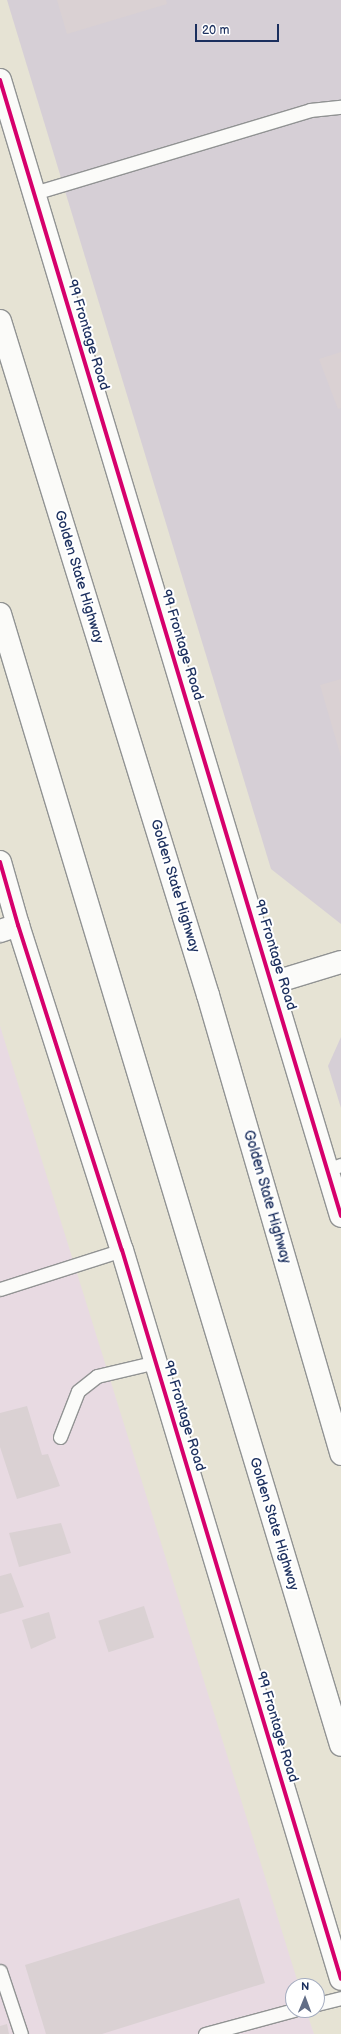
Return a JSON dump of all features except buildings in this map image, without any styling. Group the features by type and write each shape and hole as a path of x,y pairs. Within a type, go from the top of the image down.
{"main road":[{"name":"99 Frontage Road","path":"0,80 272,983 334,1168 341,1216"},
{"name":"Golden State Highway","path":"0,321 208,995 341,1454"},
{"name":"Golden State Highway","path":"0,614 341,1745"},
{"name":"99 Frontage Road","path":"0,862 9,928 122,1250 341,1979"},
{"path":"272,983 341,962"}],"lane":[{"path":"34,193 310,110 341,107"},
{"path":"0,1289 122,1250"},
{"path":"60,1438 78,1391 97,1376 156,1362"},
{"path":"0,1971 21,2034"},
{"path":"325,2002 341,1998"},
{"path":"205,2034 285,2012"}],"shaded area":[{"path":"7,0 341,0 341,924 271,869"},
{"path":"0,1026 297,1978 285,1978 285,2018 309,2018 314,2034 0,2034"},
{"path":"341,1037 341,1108 328,1066"}],"cycle path":[{"path":"0,80 341,1216"},
{"path":"0,862 18,925 122,1250 341,1979"}]}
